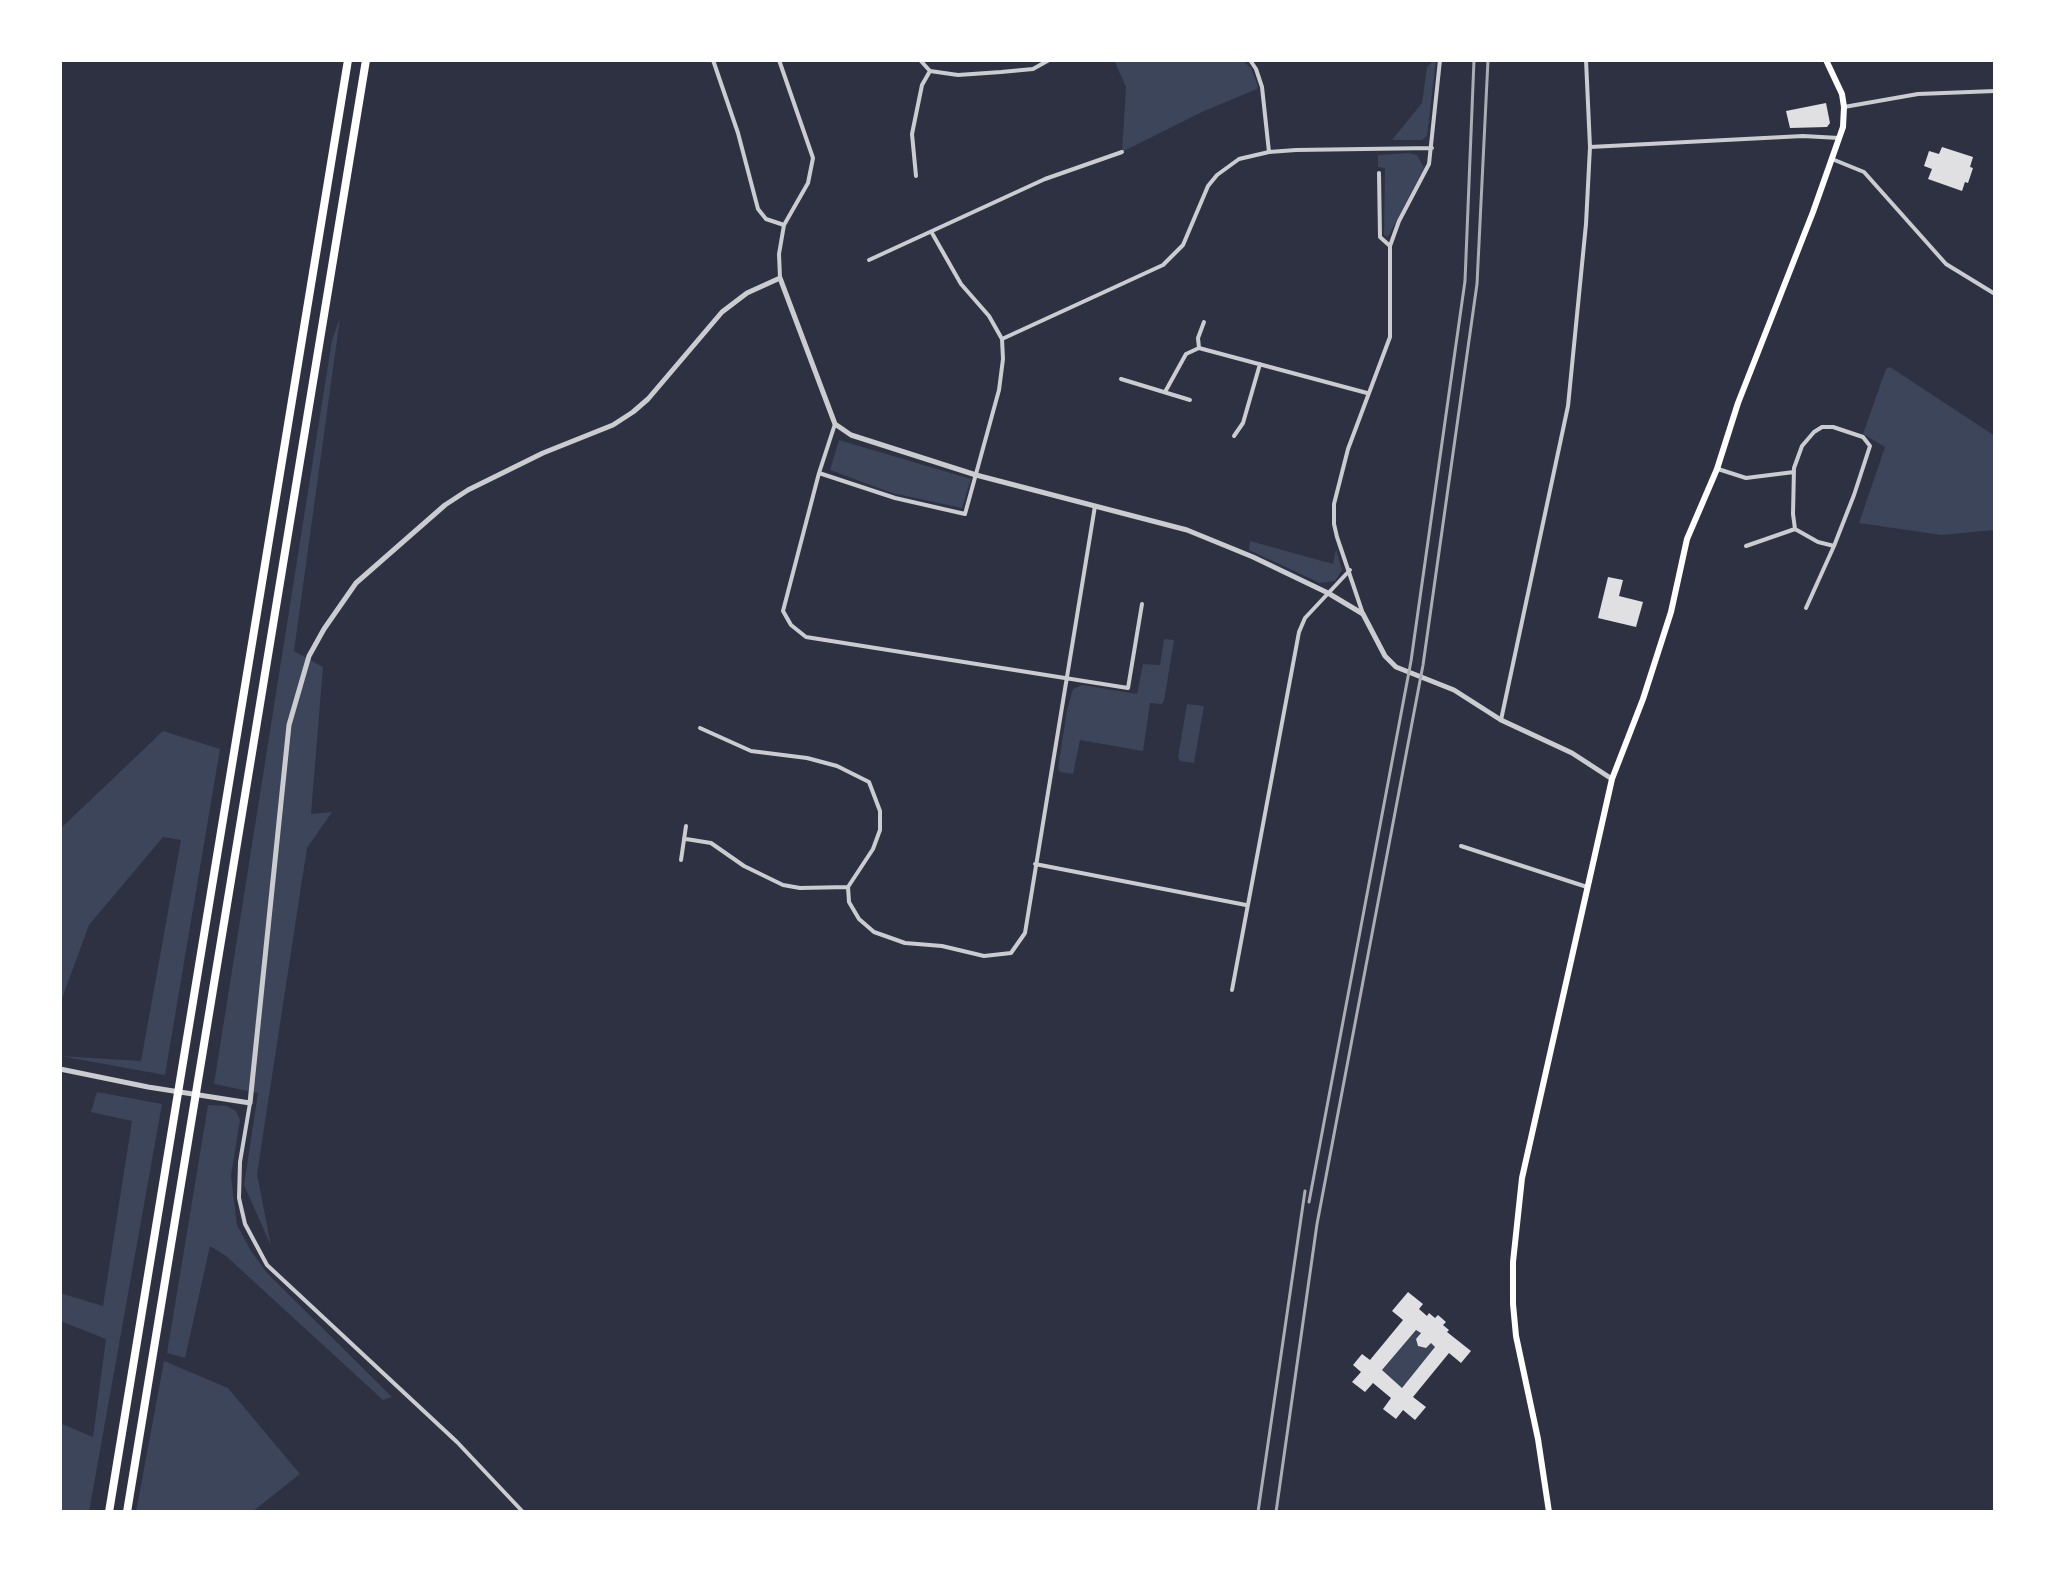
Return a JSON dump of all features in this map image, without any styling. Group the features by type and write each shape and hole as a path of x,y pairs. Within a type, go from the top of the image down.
{"highway":[{"path":"109,1512 348,60"},
{"path":"127,1512 366,60"}],"main road":[{"path":"1549,1512 1538,1439 1516,1336 1513,1262 1522,1178 1612,779 1643,699 1671,612 1687,539 1717,469 1738,403 1839,138 1844,107 1836,78 1826,60"}],"street":[{"path":"713,60 738,133 758,209 766,219 784,225"},
{"path":"779,60 813,158 808,183 784,225 779,254 780,278 835,424 851,435 976,475 1187,530 1253,557 1328,593 1363,614"},
{"path":"920,60 930,71 958,75 1033,69 1049,60"},
{"path":"1250,60 1262,87 1269,152"},
{"path":"1440,60 1432,148 1425,174 1399,221 1390,246 1390,337 1348,449 1334,504 1334,524 1363,614 1385,656 1396,667 1454,690 1501,720 1572,753 1612,779"},
{"path":"1501,720 1568,406 1586,224 1590,147 1586,60"},
{"path":"916,176 912,134 922,85 930,71"},
{"path":"1844,107 1918,94 1995,91"},
{"path":"1590,147 1803,136 1839,138"},
{"path":"1002,339 1163,265 1183,245 1202,198 1217,175 1239,159 1269,152 1432,148"},
{"path":"869,260 1045,179 1122,152"},
{"path":"1832,159 1864,172 1946,264 1995,294"},
{"path":"1379,173 1380,237 1390,246"},
{"path":"819,473 895,498 965,514 1001,381 1002,339 989,316 961,284 932,233"},
{"path":"523,1512 457,1442 267,1265 245,1224 239,1198 240,1162 250,1103 289,725 309,656 356,583 445,505 468,490 543,453 613,425 633,412 648,399 722,312 747,293 780,278"},
{"path":"1199,348 1198,338 1204,322"},
{"path":"1165,392 1186,354 1199,348 1367,393"},
{"path":"1234,436 1243,423 1260,364"},
{"path":"1121,379 1190,400"},
{"path":"835,424 783,611 791,625 806,637 1128,688 1142,604"},
{"path":"1795,529 1794,472 1802,446 1822,427 1833,427 1863,437 1870,446 1834,546 1806,608"},
{"path":"1717,469 1746,478 1794,472"},
{"path":"700,728 751,751 807,758 837,766 869,782 880,811 880,830 873,849 848,887 849,902 859,919 874,932 888,939 942,946 984,956 1011,953 1025,933 1095,506"},
{"path":"1746,546 1795,529 1818,542 1834,546"},
{"path":"1232,990 1299,632 1305,618 1350,570"},
{"path":"681,860 686,826"},
{"path":"686,839 711,843 744,866 783,885 800,888 848,887"},
{"path":"1461,846 1587,887"},
{"path":"1035,864 1246,905"},
{"path":"60,1069 250,1103"}],"shaded area":[{"path":"1114,60 1242,60 1251,68 1258,86 1122,152 1126,87"},
{"path":"1434,60 1427,136 1422,140 1392,140 1422,103 1427,67"},
{"path":"1378,155 1417,155 1424,168 1388,237 1384,235 1385,168 1378,167"},
{"path":"340,318 294,651 323,667 311,814 332,812 307,848 257,1174 271,1246 244,1185 258,1093 214,1084 332,340"},
{"path":"1890,367 1995,436 1995,530 1941,535 1859,523 1885,447 1863,434 1886,369"},
{"path":"839,440 971,479 962,508 892,493 830,470"},
{"path":"1250,541 1333,564 1336,549 1342,570 1335,581 1320,583 1249,550"},
{"path":"1164,639 1174,640 1164,701 1162,704 1150,703 1143,751 1080,740 1073,774 1060,772 1058,768 1067,710 1073,689 1082,685 1137,694 1143,664 1160,665"},
{"path":"1187,704 1204,706 1194,763 1180,761 1178,757"},
{"path":"163,731 220,749 165,1075 60,1056 141,1061 181,840 163,837 89,925 60,1004 60,829"},
{"path":"97,1092 162,1104 89,1512 60,1512 60,1423 93,1437 106,1339 60,1321 60,1293 103,1306 132,1121 91,1112"},
{"path":"208,1105 227,1106 236,1111 240,1120 231,1176 237,1225 251,1251 267,1273 392,1397 383,1400 226,1256 210,1246 185,1358 167,1353"},
{"path":"1416,1330 1421,1333 1416,1339 1418,1346 1426,1348 1431,1343 1435,1347 1402,1388 1382,1370"},
{"path":"164,1361 228,1388 300,1474 252,1512 136,1512"}],"building":[{"path":"1826,103 1830,123 1827,127 1790,128 1786,111"},
{"path":"1942,147 1973,157 1970,167 1973,168 1962,191 1928,179 1932,169 1924,166 1929,151 1939,154"},
{"path":"1608,577 1623,580 1619,596 1643,602 1636,627 1598,618"},
{"path":"1408,1292 1423,1304 1419,1309 1427,1316 1429,1313 1435,1318 1438,1315 1446,1322 1443,1325 1449,1330 1447,1332 1471,1351 1461,1363 1449,1353 1413,1397 1426,1407 1415,1420 1403,1410 1396,1419 1383,1409 1391,1398 1373,1383 1365,1392 1352,1382 1361,1372 1353,1365 1362,1354 1370,1360 1403,1320 1392,1311","holes":["1416,1330 1421,1333 1416,1339 1418,1346 1426,1348 1431,1343 1435,1347 1402,1388 1382,1370"]}],"railway":[{"path":"1309,1202 1411,661 1465,281 1474,60"},
{"path":"1276,1512 1317,1224 1423,665 1477,284 1488,60"},
{"path":"1258,1512 1305,1191"}]}
